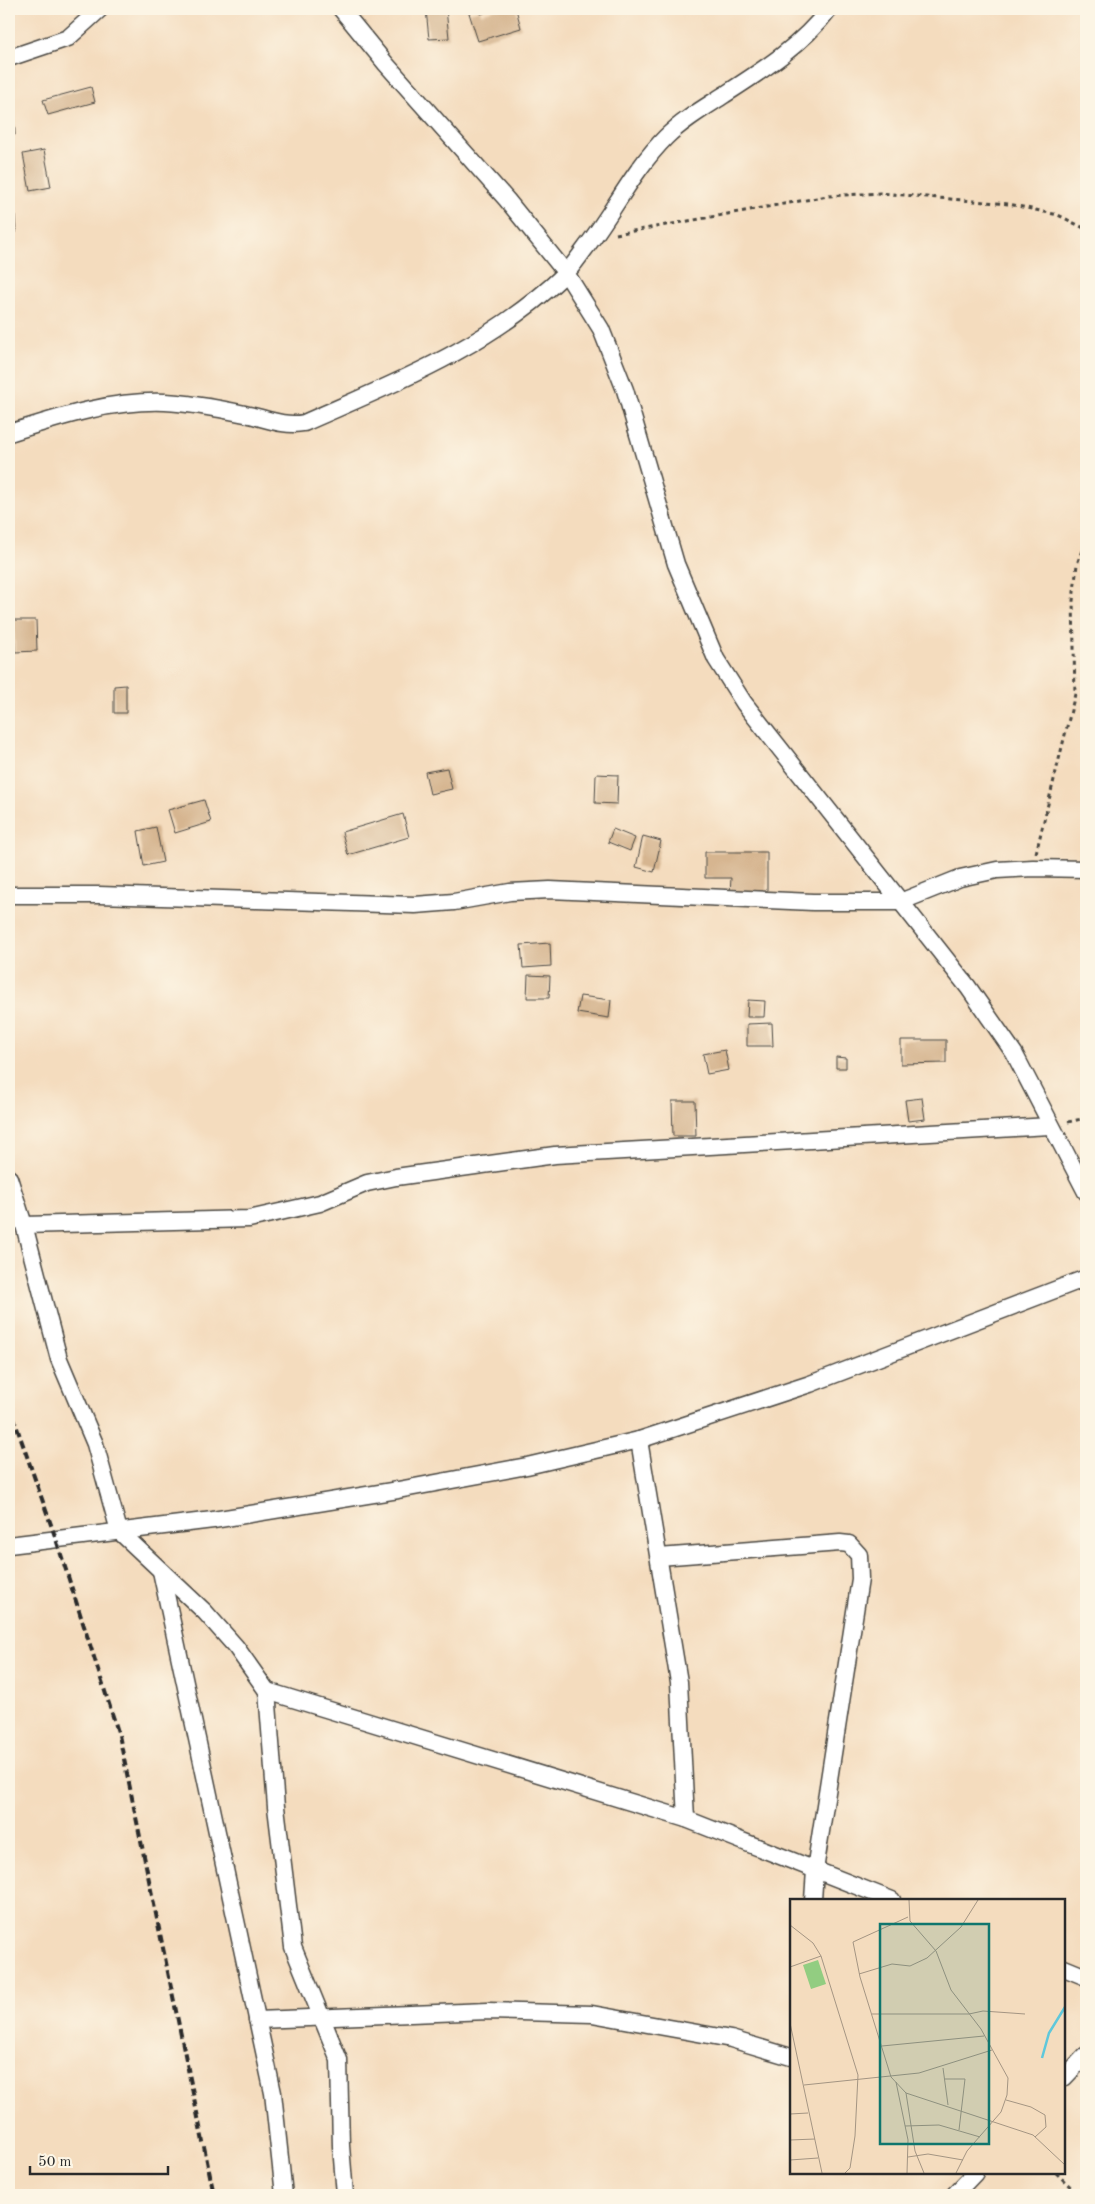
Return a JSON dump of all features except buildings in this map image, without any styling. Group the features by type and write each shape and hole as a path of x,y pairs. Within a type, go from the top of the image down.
{"street":[{"path":"9,58 68,38 100,9"},
{"path":"341,9 386,64 508,200 566,273 600,329 624,390 676,564 716,659 744,703 968,987 1014,1053 1050,1126 1086,1192"},
{"path":"9,433 82,410 120,404 157,403 244,414 291,425 304,423 434,366 474,344 510,319 566,273 593,238 642,165 666,137 690,117 759,72 802,40 829,9"},
{"path":"9,895 99,895 415,905 454,902 510,892 550,890 813,902 900,902 960,878 997,870 1033,868 1086,869"},
{"path":"24,1226 249,1219 320,1203 367,1183 396,1177 555,1155 1050,1126"},
{"path":"9,1178 24,1226 59,1359 95,1444 119,1531 205,1612 236,1647 267,1691 276,1807 293,1947 336,2048 339,2060 341,2146 345,2195"},
{"path":"9,1546 213,1520 398,1490 527,1466 639,1440 810,1384 1086,1278"},
{"path":"639,1440 679,1682 686,1819"},
{"path":"659,1557 840,1543 849,1544 859,1555 860,1579 815,1870 813,1899"},
{"path":"160,1571 273,2093 284,2195"},
{"path":"267,1691 686,1819 889,1899"},
{"path":"1065,1968 1086,1977"},
{"path":"257,2020 488,2011 592,2014 731,2039 790,2058"},
{"path":"1065,2077 1086,2055"},
{"path":"954,2195 974,2174"}],"path":[{"path":"593,238 828,196 880,193 1009,204 1058,216 1086,229"},
{"path":"1033,868 1076,694 1073,601 1077,564 1086,540"},
{"path":"1057,2174 1079,2195"}],"railway":[{"path":"9,1405 56,1539 119,1735 214,2195"}]}
